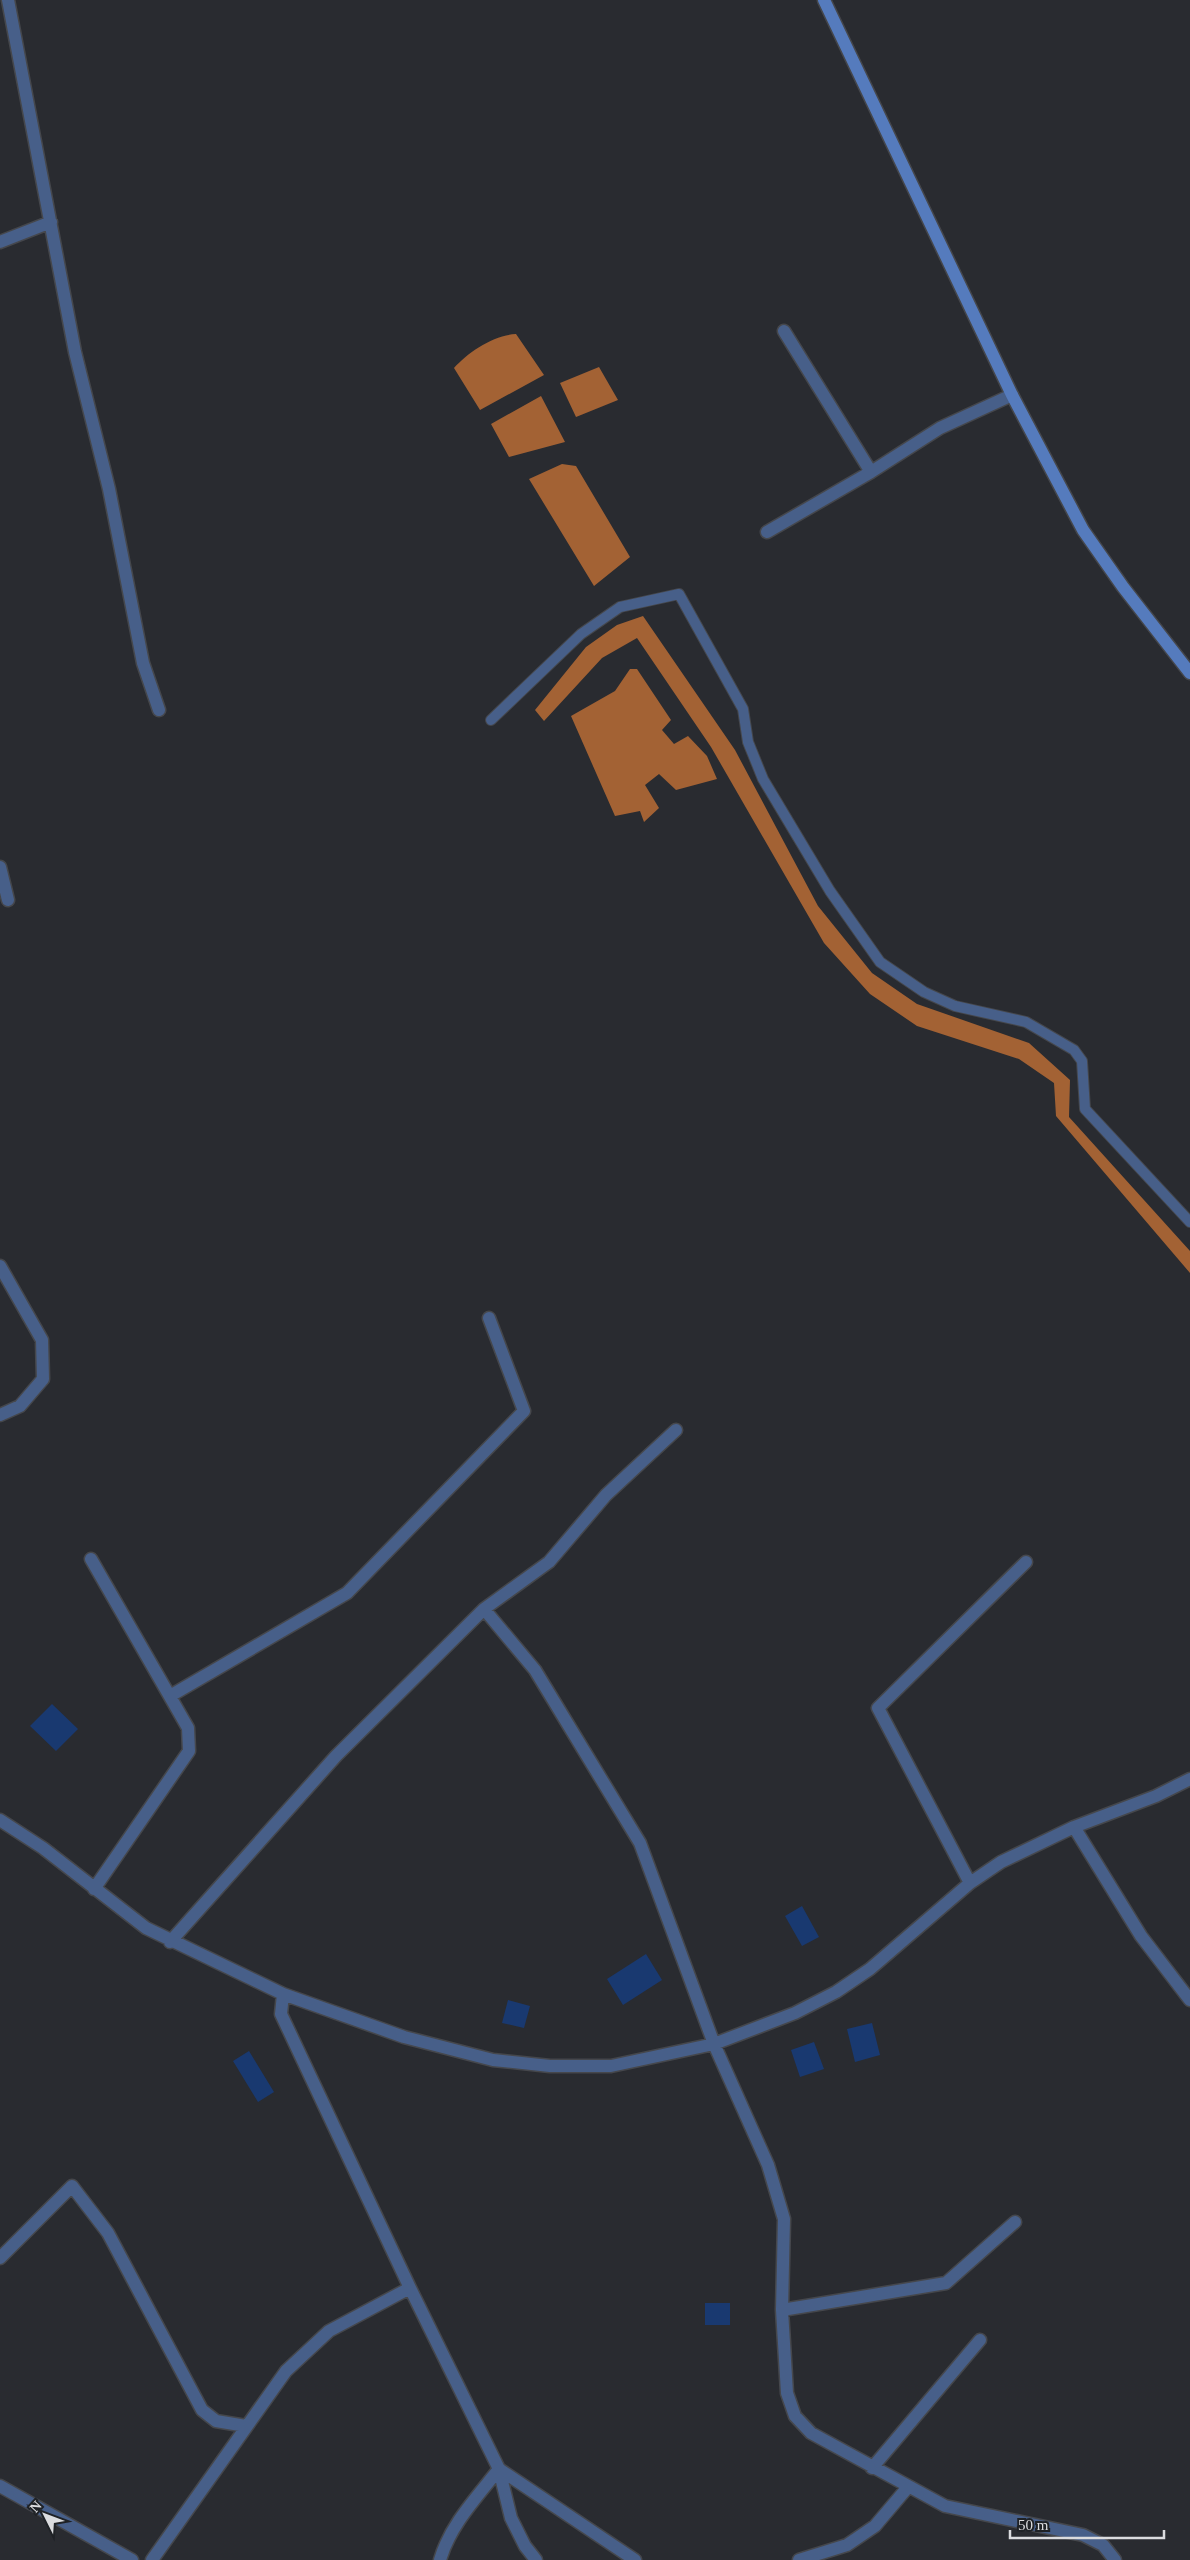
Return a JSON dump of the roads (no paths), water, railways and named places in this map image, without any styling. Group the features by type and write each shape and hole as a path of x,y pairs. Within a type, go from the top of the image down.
{"main road":[{"path":"824,0 1012,395 1082,530 1129,595 1190,673"}],"street":[{"path":"8,0 75,352 109,489 143,663 160,710"},
{"path":"0,242 51,222"},
{"path":"784,331 871,472"},
{"path":"766,532 871,472 940,428 1012,395"},
{"path":"0,867 8,900"},
{"path":"0,1266 42,1340 43,1379 20,1406 0,1415"},
{"path":"170,1696 347,1593 524,1411 490,1318"},
{"path":"170,1942 336,1756 484,1609 549,1562 606,1495 676,1430"},
{"path":"91,1559 188,1728 189,1751 94,1889"},
{"path":"970,1883 878,1708 1026,1562"},
{"path":"484,1609 535,1670 640,1843 714,2044 768,2165 784,2219 782,2310 787,2393 795,2416 811,2433 872,2468 945,2506 1083,2535 1103,2545 1115,2560"},
{"path":"0,1820 43,1848 126,1915 170,1942 283,1994 404,2036 493,2060 550,2066 611,2066 714,2044 795,2013 836,1992 899,1946 924,1921 970,1883 1001,1862 1074,1827 1156,1796 1190,1779"},
{"path":"1074,1827 1141,1936 1190,2000"},
{"path":"283,1994 281,2014 410,2288 499,2469 511,2518 525,2546 536,2560"},
{"path":"0,2258 72,2186 108,2233 202,2410 216,2421 246,2426"},
{"path":"782,2310 946,2283 1015,2222"},
{"path":"152,2560 286,2371 329,2331 410,2288"},
{"path":"872,2468 980,2340"},
{"path":"440,2560 444,2545 458,2521 499,2469"},
{"path":"499,2469 635,2560"},
{"path":"0,2486 132,2560"},
{"path":"799,2560 833,2556 876,2526 908,2487"}],"lane":[{"path":"492,720 581,634 620,606 679,594 743,709 748,742 763,778 830,891 880,962 924,992 955,1006 1026,1022 1074,1050 1082,1061 1085,1109 1190,1222"}]}
